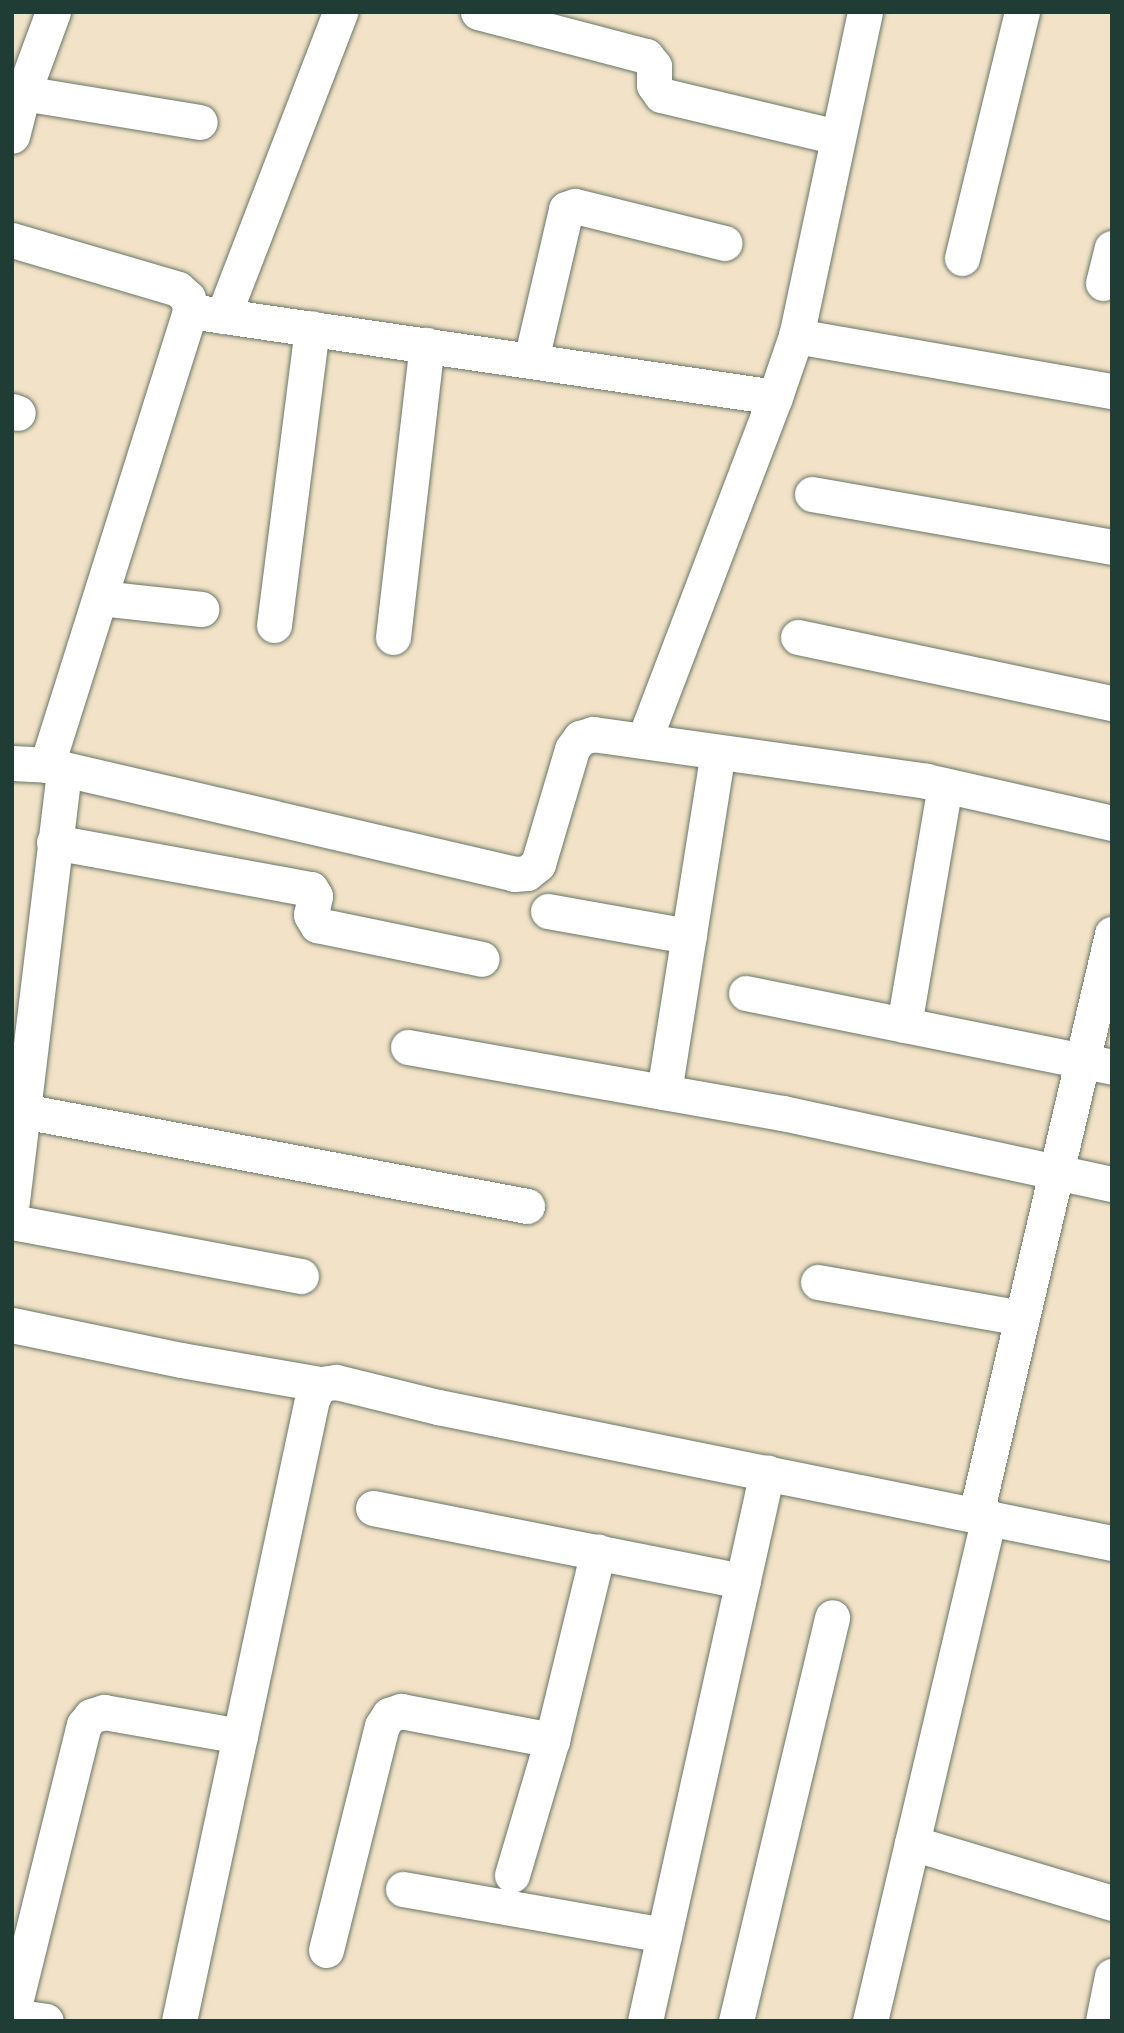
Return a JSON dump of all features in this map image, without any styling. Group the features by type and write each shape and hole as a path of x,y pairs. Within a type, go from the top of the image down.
{"street":[{"path":"12,136 17,92 53,12"},
{"path":"12,1201 54,842 56,767 100,598 207,313 340,12"},
{"path":"478,12 589,26 652,59 654,85 661,94 837,137"},
{"path":"643,740 796,336 865,12"},
{"path":"962,258 1023,12"},
{"path":"17,92 200,122"},
{"path":"531,360 566,209 575,206 725,243"},
{"path":"12,240 178,289 207,313 775,397"},
{"path":"1103,283 1112,248"},
{"path":"274,625 312,328"},
{"path":"796,336 1112,391"},
{"path":"393,637 427,345"},
{"path":"812,494 1112,547"},
{"path":"100,598 201,609"},
{"path":"798,636 1112,704"},
{"path":"12,762 56,767 514,874 527,873 538,864 572,749 580,738 593,734 945,785 1112,823"},
{"path":"664,1092 718,752"},
{"path":"904,1025 945,785"},
{"path":"54,842 311,889 315,896 311,915 317,925 482,959"},
{"path":"548,911 689,936"},
{"path":"870,2021 912,1843 983,1516 1021,1318 1056,1172 1097,1063 1112,934"},
{"path":"746,993 1097,1063"},
{"path":"408,1047 664,1092 1112,1184"},
{"path":"23,1111 527,1206"},
{"path":"12,1222 301,1276"},
{"path":"818,1282 1021,1318"},
{"path":"12,1325 320,1384 336,1382 438,1408 1112,1543"},
{"path":"179,2021 312,1399 320,1384"},
{"path":"645,2021 767,1472"},
{"path":"373,1508 743,1581"},
{"path":"512,1875 552,1740 597,1552"},
{"path":"736,2021 832,1617"},
{"path":"46,2021 12,2015 22,1935 84,1726 91,1716 104,1712 240,1735"},
{"path":"326,1950 382,1726 389,1715 401,1712 552,1740"},
{"path":"912,1843 1112,1903"},
{"path":"403,1889 664,1935"},
{"path":"1103,2021 1112,1976"}]}
